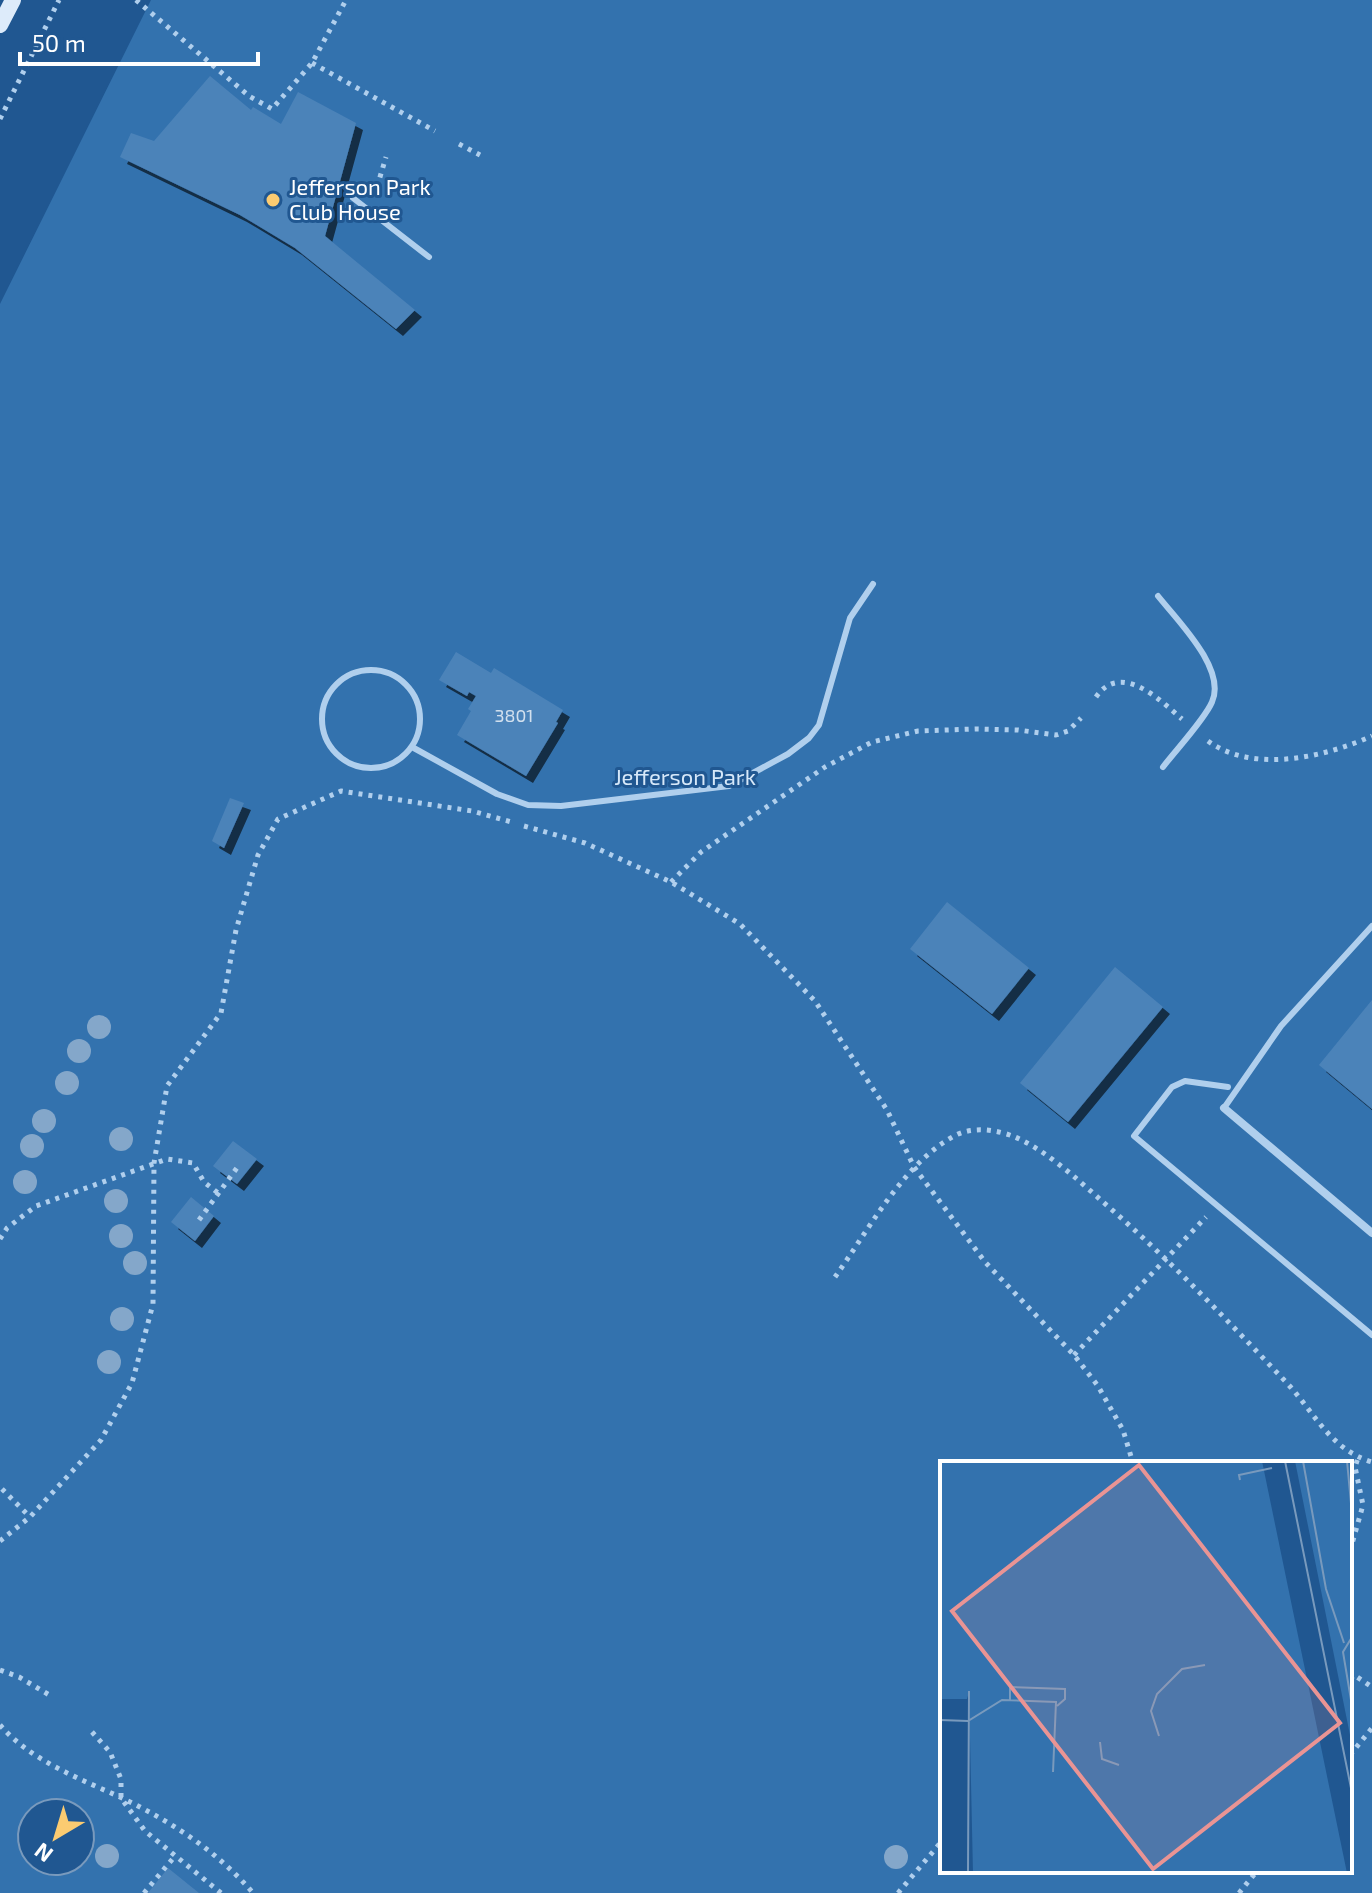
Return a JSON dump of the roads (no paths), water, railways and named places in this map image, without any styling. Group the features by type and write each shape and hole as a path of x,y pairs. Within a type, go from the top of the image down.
{"main road":[{"path":"0,25 13,0"}],"street":[{"path":"1224,1108 1372,1233"}],"lane":[{"path":"353,198 429,257"},
{"path":"412,747 497,794 528,805 561,806 729,786 788,754 809,738 819,725 850,618 873,584"},
{"path":"1158,596 1206,657 1215,683 1213,702 1163,767"},
{"path":"365,670 381,671 396,677 408,687 420,717 412,747 386,766 369,768 353,765 339,756 325,736 322,712 336,684 365,670"},
{"path":"1224,1108 1281,1026 1372,926"},
{"path":"1228,1087 1185,1081 1172,1087 1134,1136 1372,1335"}],"place":[{"name":"Jefferson Park Club House","path":"273,200"}],"park label":[{"name":"Jefferson Park","path":"685,777"}]}
